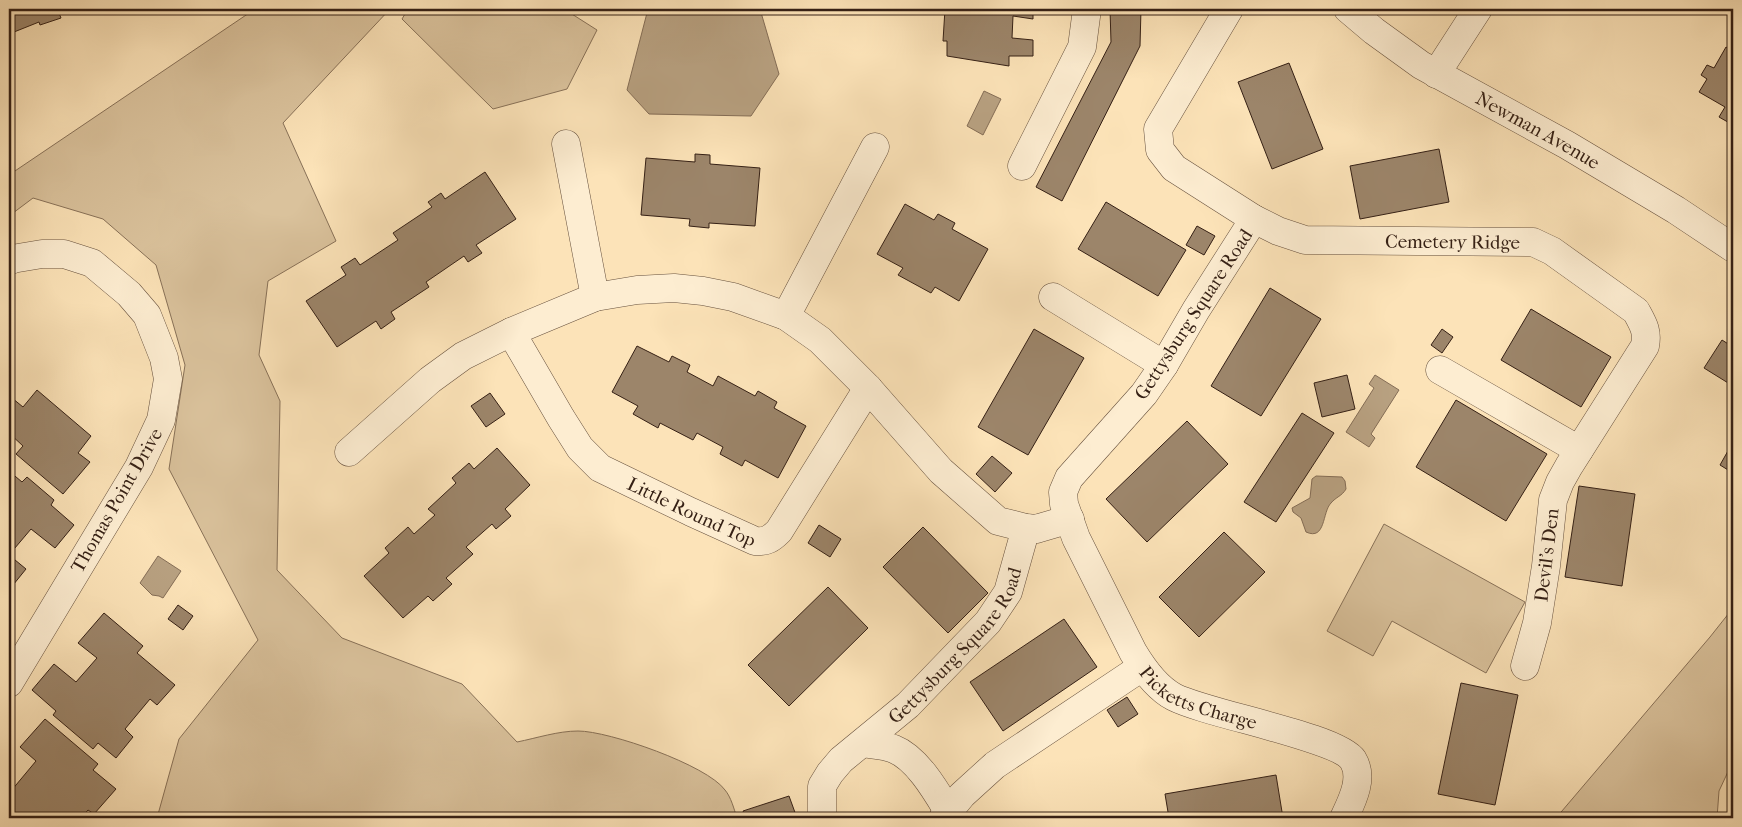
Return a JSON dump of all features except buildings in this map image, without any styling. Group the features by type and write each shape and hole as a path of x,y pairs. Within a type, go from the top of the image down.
{"street":[{"path":"1022,166 1082,47 1087,9"},
{"name":"Gettysburg Square Road","path":"1070,519 1064,504 1063,492 1069,478 1144,394 1254,219 1174,168 1160,150 1158,139 1158,129 1229,9"},
{"name":"Newman Avenue","path":"1348,9 1421,66 1567,145 1676,210 1733,248"},
{"path":"1436,74 1478,9"},
{"path":"566,144 595,297"},
{"path":"786,316 875,147"},
{"name":"Cemetery Ridge","path":"1254,219 1305,240 1533,242 1552,251 1636,311 1647,335"},
{"name":"Thomas Point Drive","path":"9,261 12,258 42,254 64,254 92,263 129,294 147,315 164,358 168,379 161,420 139,467 9,683"},
{"path":"349,452 430,380 463,356 511,332 595,297 637,290 674,288 733,297 786,316 820,340 868,388 942,471 998,521 1036,529 1070,519"},
{"path":"1053,297 1164,365"},
{"name":"Little Round Top","path":"511,332 580,448 600,468 755,541 764,542 778,531 868,388"},
{"name":"Devil’s Den","path":"1525,666 1537,623 1546,566 1553,500 1560,482 1579,450 1645,346 1647,335"},
{"path":"1440,370 1579,450"},
{"name":"Picketts Charge","path":"1070,519 1076,538 1142,667 1172,696 1344,751 1353,760 1357,772 1357,785 1344,818"},
{"name":"Gettysburg Square Road","path":"822,818 822,786 841,760 908,704 988,622 1008,592 1026,528"},
{"path":"863,743 894,749 904,754 928,779 946,815 995,765 1142,667"}],"shaded area":[{"path":"255,9 390,9 283,123 336,241 268,281 259,355 280,401 277,570 342,638 462,684 517,742 555,733 578,731 633,743 679,760 715,780 727,793 737,818 157,818 179,739 258,640 169,469 185,365 156,265 103,219 33,198 9,216 9,175"},
{"path":"408,9 564,9 597,30 567,89 493,109 402,19"},
{"path":"648,9 760,9 779,74 751,116 649,114 627,90"},
{"path":"984,91 1001,99 983,135 967,126"},
{"path":"1375,375 1399,390 1371,434 1375,438 1369,447 1346,432 1374,388 1369,384"},
{"path":"1316,476 1342,477 1345,481 1346,489 1331,503 1320,529 1317,533 1312,534 1306,532 1301,518 1293,512 1292,508 1310,498 1312,479"},
{"path":"1384,524 1525,602 1486,673 1392,621 1373,656 1327,631"},
{"path":"158,556 181,571 163,598 152,595 140,583"},
{"path":"1733,608 1733,761 1719,791 1717,818 1556,818 1710,637"}]}
